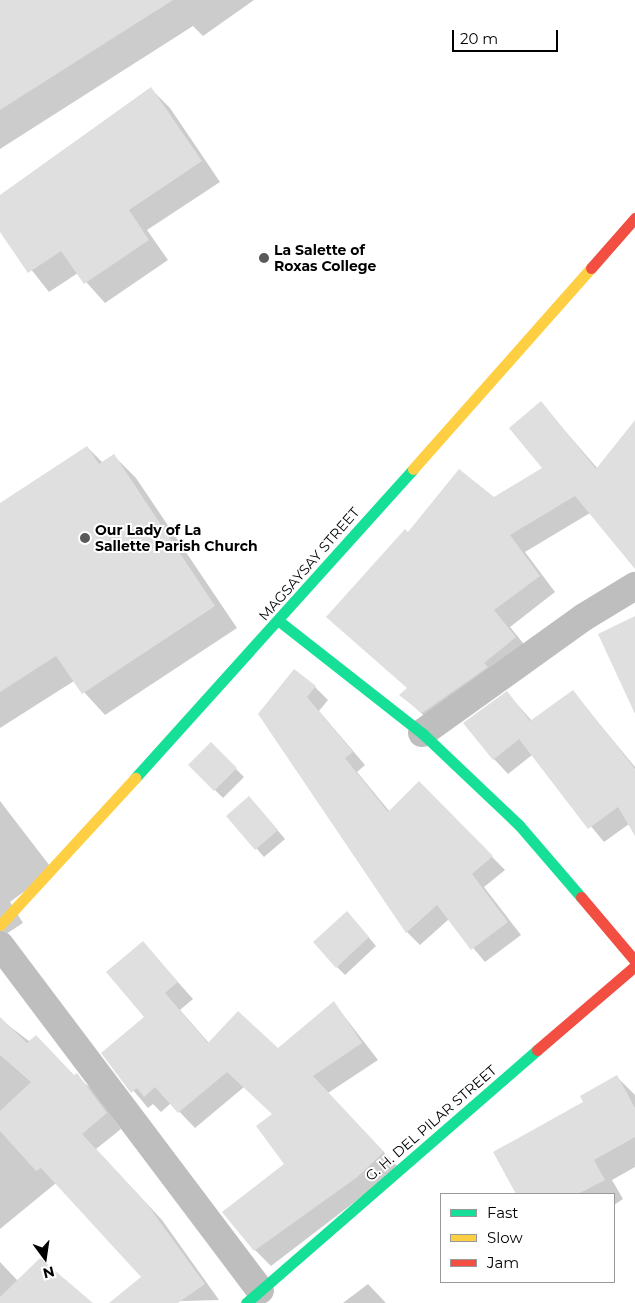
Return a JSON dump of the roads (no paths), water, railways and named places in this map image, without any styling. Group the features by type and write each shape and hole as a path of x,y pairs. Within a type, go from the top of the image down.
{"street":[{"name":"MAGSAYSAY STREET","path":"0,925 279,621 634,220"},
{"path":"422,733 584,617 635,586"},
{"path":"279,621 422,733 520,825 635,961"},
{"path":"0,945 253,1297"},
{"name":"G. H. DEL PILAR STREET","path":"253,1297 635,966"}],"place":[{"name":"La Salette of Roxas College","path":"264,258"},
{"name":"Our Lady of La Sallette Parish Church","path":"85,538"}]}
